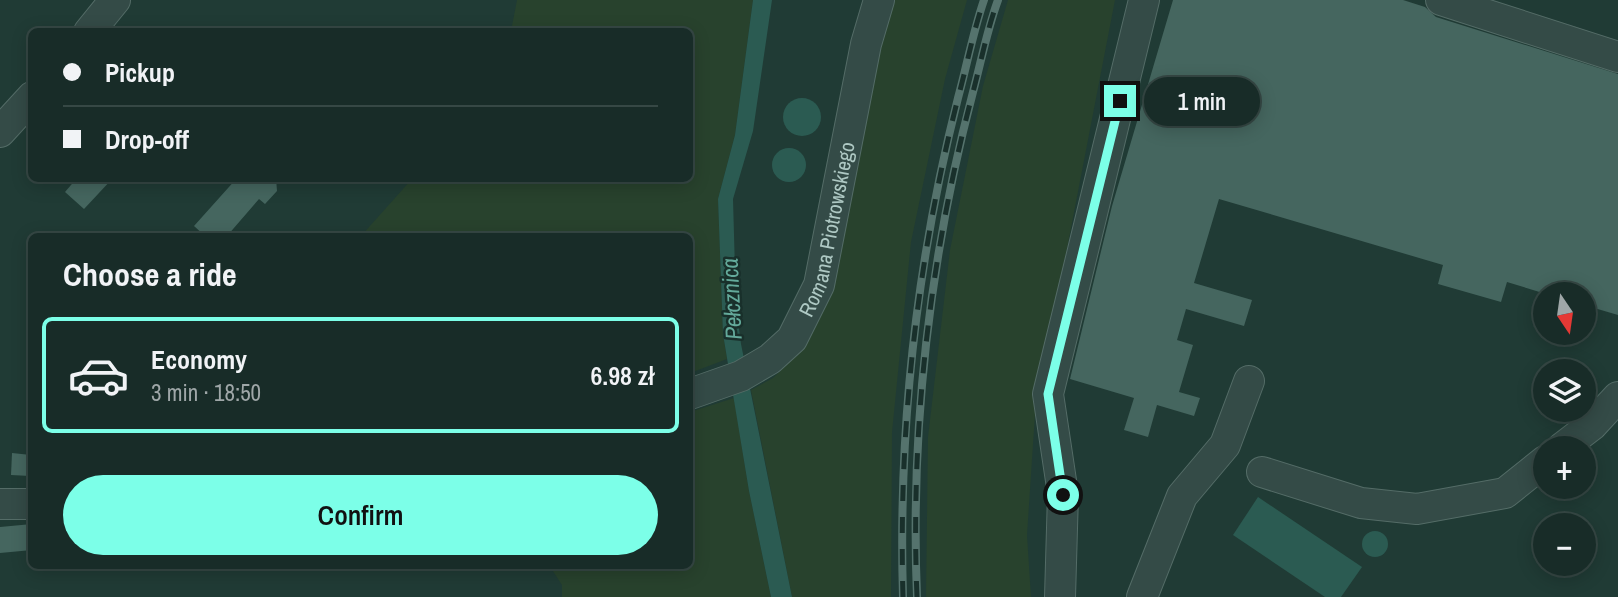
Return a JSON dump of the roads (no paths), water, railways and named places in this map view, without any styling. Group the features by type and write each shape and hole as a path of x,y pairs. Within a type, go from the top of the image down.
{"street":[{"path":"92,28 115,0"},
{"name":"Romana Piotrowskiego","path":"699,391 741,376 770,359 792,340 820,285 866,44 880,0"},
{"path":"1060,597 1063,495 1048,394 1144,0"},
{"path":"1441,0 1618,57"},
{"path":"0,132 28,101"},
{"path":"1142,597 1182,496 1224,445 1249,381"},
{"path":"1578,436 1618,397"},
{"path":"1262,472 1361,503 1416,509 1505,493 1533,471"},
{"path":"0,504 28,504"}],"water":[{"name":"Pełcznica","path":"753,0 772,0 753,131 733,199 736,306 741,344 792,597 771,597 749,491 723,334 718,199 735,135"},
{"path":"802,98 816,103 821,117 816,131 802,136 788,131 783,117 788,103"},
{"path":"789,148 801,153 806,165 801,177 789,182 777,177 772,165 777,153"},
{"path":"1258,497 1362,567 1341,597 1325,597 1233,535"},
{"path":"1375,531 1384,535 1388,544 1384,553 1375,557 1366,553 1362,544 1366,535"}],"railway":[{"path":"903,597 902,534 907,408 921,283 944,159 984,0"},
{"path":"917,597 917,470 926,342 945,216 958,154 998,0"}]}
